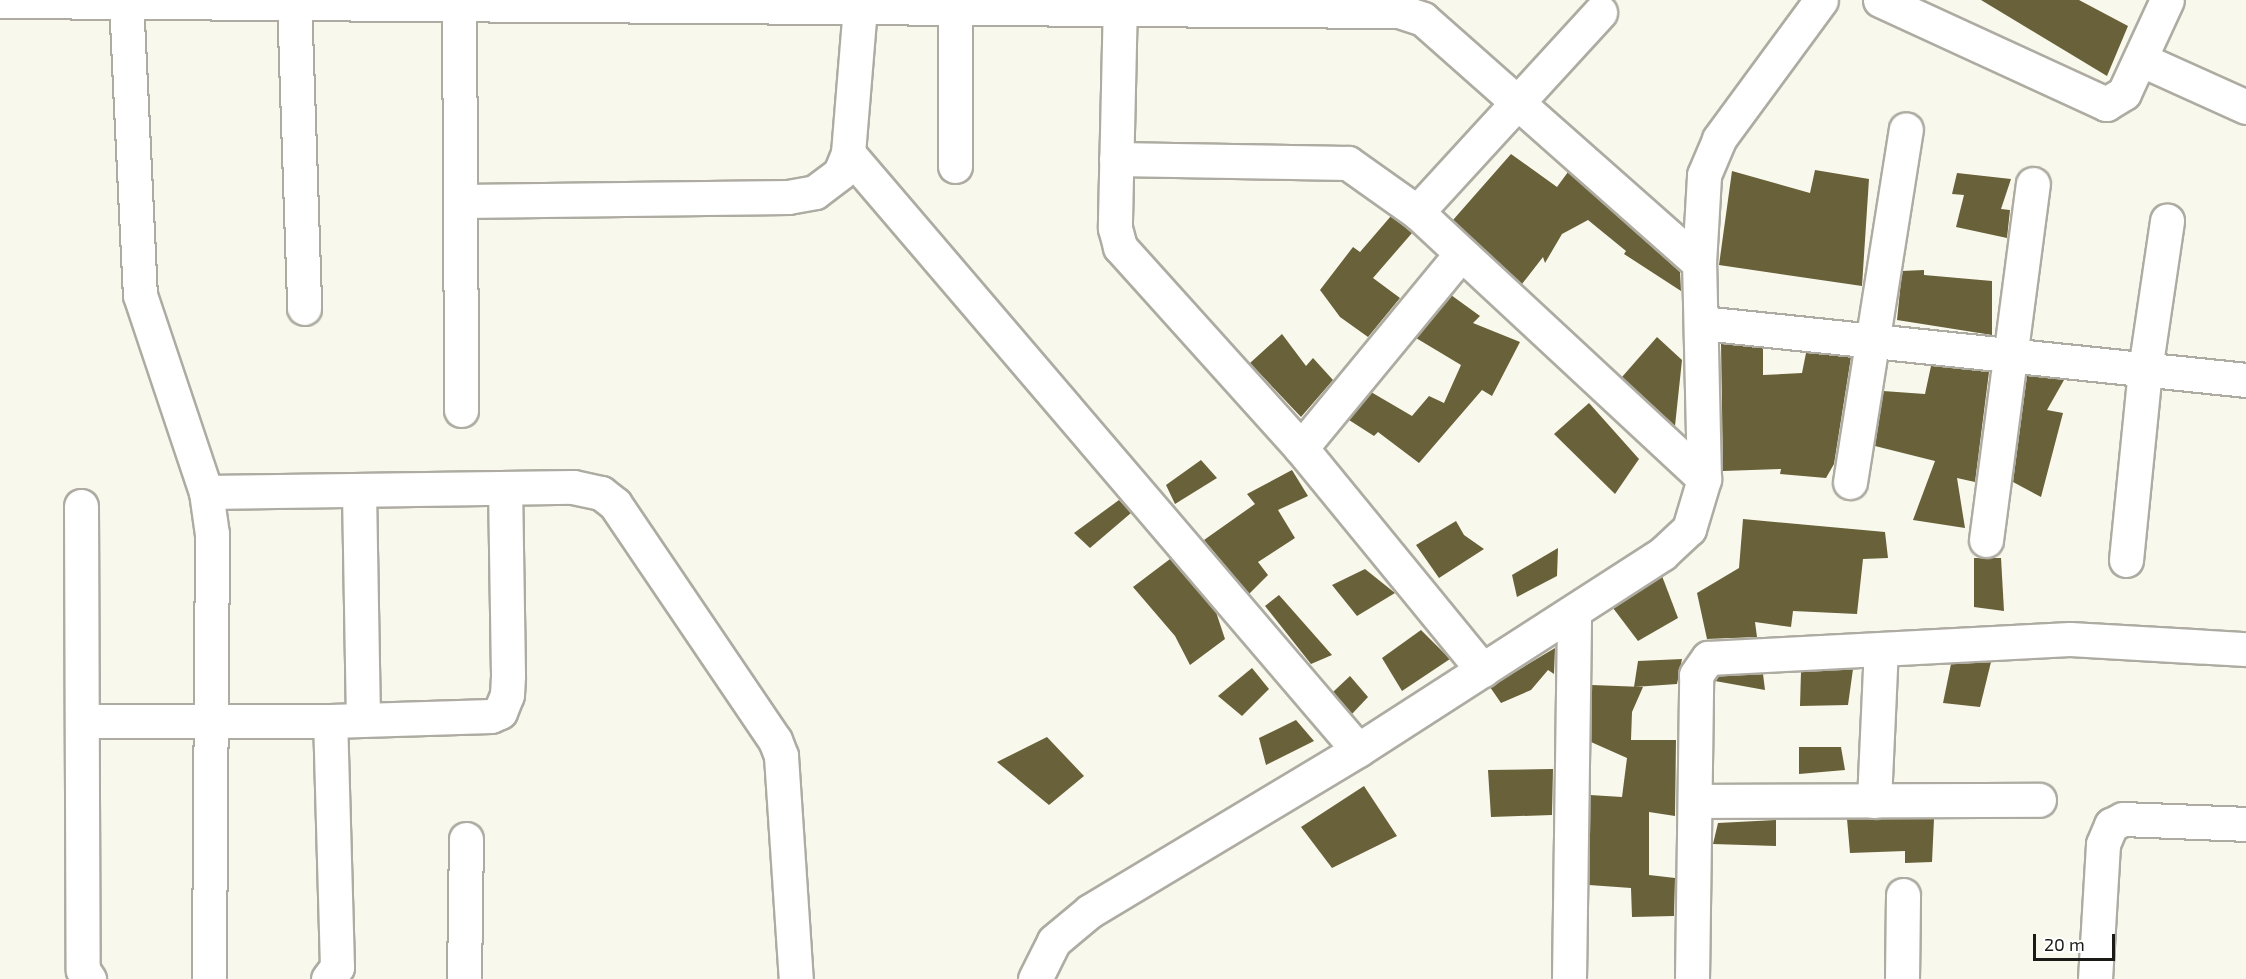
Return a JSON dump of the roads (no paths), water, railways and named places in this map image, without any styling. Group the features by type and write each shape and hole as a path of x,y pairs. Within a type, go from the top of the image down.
{"street":[{"path":"126,0 141,295 206,492 213,561 209,979"},
{"path":"1035,979 1054,941 1082,916 1358,750 1574,612 1679,540 1696,515 1704,479 1702,323 1698,263 1704,176 1710,152 1821,0"},
{"path":"1880,0 2106,104 2124,93 2142,60 2167,0"},
{"path":"0,1 790,3 860,6 955,3 1120,4 1317,6 1399,11 1416,15 1698,263"},
{"path":"294,2 304,308"},
{"path":"459,2 462,201 460,410"},
{"path":"955,3 955,166"},
{"path":"1120,4 1115,228 1120,247 1301,448 1483,670"},
{"path":"462,201 788,197 815,192 831,181 848,153 860,6"},
{"path":"1418,212 1600,12"},
{"path":"2142,60 2246,107"},
{"path":"1850,482 1906,129"},
{"path":"848,153 1358,750"},
{"path":"1116,159 1334,159 1362,170 1418,212 1704,479"},
{"path":"1986,540 2007,354 2033,184"},
{"path":"2126,560 2145,370 2167,221"},
{"path":"1301,448 1461,254"},
{"path":"1702,323 2246,380"},
{"path":"206,492 587,489 615,504 762,717 781,756 796,979"},
{"path":"359,491 363,720"},
{"path":"82,721 330,721 491,716 505,705 505,491"},
{"path":"81,507 83,970 89,979"},
{"path":"1569,979 1574,612"},
{"path":"1692,979 1696,675 1708,658 2070,639 2246,649"},
{"path":"1874,801 1881,649"},
{"path":"328,979 337,967 330,721"},
{"path":"1695,801 2039,800"},
{"path":"2095,979 2103,843 2111,825 2123,819 2246,824"},
{"path":"464,979 466,839"},
{"path":"1902,979 1903,895"}]}
